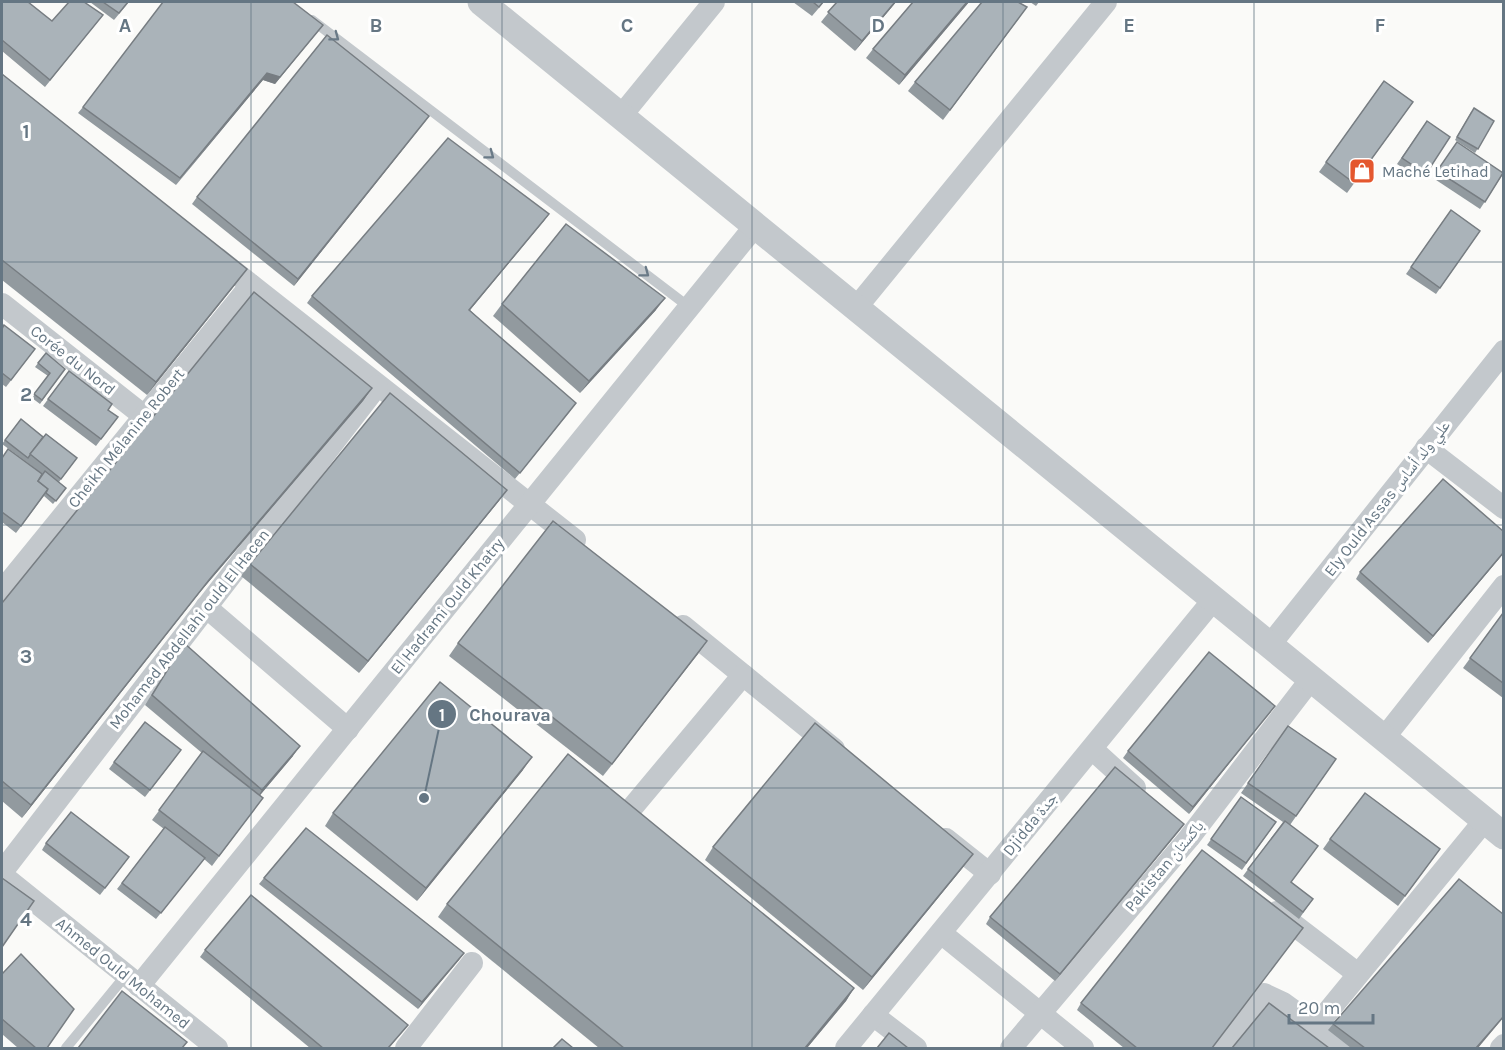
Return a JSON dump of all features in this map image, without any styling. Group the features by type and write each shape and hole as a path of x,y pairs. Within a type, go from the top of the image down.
{"street":[{"path":"481,2 1494,828 1358,974 1316,1026"},
{"path":"621,116 714,2"},
{"path":"856,308 1106,2"},
{"name":"El Hadrami Ould Khatry","path":"132,980 348,729 755,226"},
{"path":"204,248 595,556"},
{"name":"Cheikh Mélanine Robert","path":"2,591 250,285"},
{"name":"Corée du Nord","path":"2,304 144,416"},
{"name":"Ely Ould Assas علي ولد أساس","path":"1270,645 1503,351"},
{"name":"Mohamed Abdellahi ould El Hacen","path":"2,873 377,386"},
{"path":"1426,448 1503,508"},
{"path":"1384,738 1503,586"},
{"name":"Djidda جدة","path":"846,1048 1214,599"},
{"path":"206,607 348,729"},
{"path":"669,615 853,764"},
{"path":"626,815 743,675"},
{"name":"Pakistan باكستان","path":"1011,1048 1189,838 1311,679"},
{"path":"1092,749 1154,805"},
{"path":"1171,822 1205,855"},
{"path":"926,823 990,874"},
{"name":"Ahmed Ould Mohamed","path":"2,873 212,1047"},
{"path":"1264,902 1358,974"},
{"path":"941,933 1083,1048"},
{"path":"406,1048 472,963"},
{"path":"1221,1048 1257,999 1264,994 1283,1003 1345,1048"},
{"path":"873,1015 916,1048"}],"lane":[{"path":"307,16 689,307"},
{"path":"66,1048 132,980"}],"building":[{"path":"2,2 28,2 52,21 69,2 84,2 103,15 50,80 2,40"},
{"path":"103,2 128,2 119,13"},
{"path":"163,2 293,2 323,25 280,77 267,73 180,178 83,107"},
{"path":"813,2 823,2 819,7"},
{"path":"837,2 895,2 862,41 828,12"},
{"path":"913,2 967,2 905,75 873,49"},
{"path":"982,2 1018,2 1027,7 950,110 915,82"},
{"path":"327,35 429,116 298,279 197,197"},
{"path":"2,74 247,269 156,382 2,260"},
{"path":"1384,81 1413,102 1354,183 1326,162"},
{"path":"1474,108 1494,121 1478,149 1457,137"},
{"path":"1427,121 1450,137 1426,174 1402,158"},
{"path":"448,138 549,214 469,310 576,403 520,473 312,296"},
{"path":"1457,142 1503,173 1485,202 1437,171"},
{"path":"1451,210 1480,231 1440,288 1411,267"},
{"path":"566,224 665,298 589,381 502,304"},
{"path":"254,292 372,388 209,580 31,805 2,781 2,603"},
{"path":"4,325 35,349 11,380 2,373 2,329"},
{"path":"46,353 65,369 42,400 34,394 50,373 38,363"},
{"path":"69,371 112,404 108,410 118,417 101,439 48,399"},
{"path":"390,393 507,490 368,661 250,564"},
{"path":"21,419 43,437 28,458 5,440"},
{"path":"46,434 77,458 61,479 30,454"},
{"path":"8,449 42,474 38,481 48,489 21,526 2,512 2,458"},
{"path":"45,471 66,488 56,501 46,493 48,489 38,481"},
{"path":"1443,479 1503,531 1503,553 1433,636 1360,572"},
{"path":"553,521 707,641 612,764 458,643"},
{"path":"1503,613 1503,683 1470,658"},
{"path":"184,643 300,746 262,790 152,695"},
{"path":"1209,652 1275,706 1193,807 1128,751"},
{"path":"440,682 532,757 426,888 333,813"},
{"path":"145,722 181,750 150,790 114,762"},
{"path":"815,723 973,854 872,977 713,847"},
{"path":"1288,726 1336,759 1296,816 1248,783"},
{"path":"203,751 263,798 219,856 159,810"},
{"path":"568,754 854,988 805,1048 624,1048 447,904"},
{"path":"1115,767 1184,824 1060,974 990,917"},
{"path":"1365,793 1440,849 1405,896 1330,839"},
{"path":"1241,797 1276,822 1246,863 1211,839"},
{"path":"71,812 129,857 105,888 46,843"},
{"path":"1285,821 1318,846 1291,882 1313,899 1303,912 1248,869"},
{"path":"165,827 205,858 161,913 122,883"},
{"path":"306,828 464,953 422,1002 264,878"},
{"path":"1202,850 1303,928 1212,1048 1137,1048 1081,1003"},
{"path":"2,878 34,901 2,947"},
{"path":"1459,879 1503,914 1503,1017 1476,1048 1365,1048 1333,1024"},
{"path":"251,895 408,1025 388,1048 323,1048 205,950"},
{"path":"21,954 74,1009 47,1048 36,1048 2,1019 2,974"},
{"path":"122,991 187,1042 182,1048 78,1048"},
{"path":"1269,1003 1329,1048 1232,1048"},
{"path":"889,1033 908,1048 877,1048"},
{"path":"562,1039 573,1048 553,1048"}],"place":[{"name":"Maché Letihad","path":"1362,171"},
{"name":"Chourava","path":"424,798"}]}
